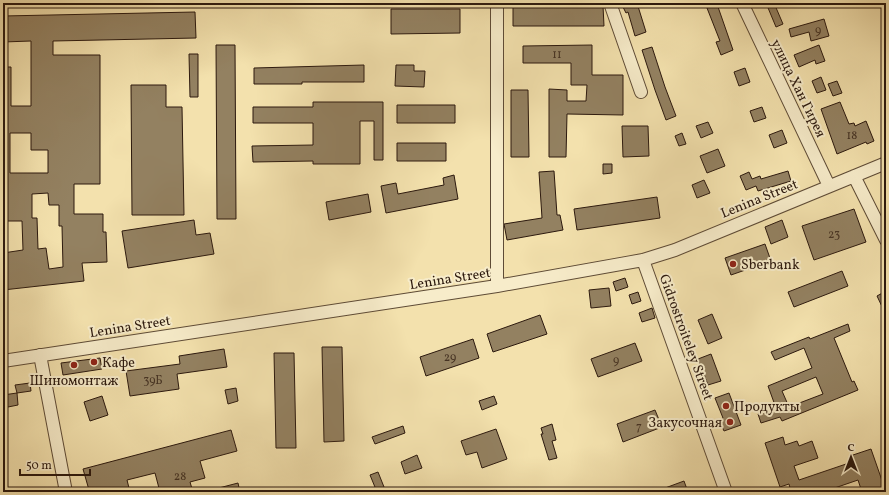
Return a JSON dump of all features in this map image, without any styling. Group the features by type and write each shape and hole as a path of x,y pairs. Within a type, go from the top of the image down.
{"street":[{"path":"497,3 497,286"},
{"path":"610,3 641,92"},
{"name":"улица Хан Гирея","path":"742,3 829,186"},
{"name":"Lenina Street","path":"3,361 497,286 643,260 674,250 886,163"},
{"path":"854,176 886,240"},
{"name":"Gidrostroiteley Street","path":"643,260 726,492"},
{"path":"40,355 66,492"}],"building":[{"path":"621,3 637,3 646,32 635,36 628,12 626,13"},
{"path":"766,3 774,3 783,24 776,27"},
{"path":"717,4 733,50 721,55 716,42 720,41 707,8"},
{"path":"603,6 604,26 513,26 513,7"},
{"path":"391,9 460,9 460,33 391,34"},
{"path":"195,12 196,38 53,41 53,55 100,55 100,184 74,184 74,214 103,214 103,232 106,232 107,262 82,263 84,281 3,290 3,253 23,250 22,221 3,221 3,67 11,67 11,106 31,106 31,41 3,42 3,16","holes":["10,133 31,133 31,150 48,150 48,173 10,173","48,193 49,205 59,205 59,226 62,226 63,267 49,269 46,248 38,249 37,218 32,218 32,194"]},
{"path":"824,19 829,36 811,41 809,32 791,37 789,29"},
{"path":"216,45 235,45 236,219 217,219"},
{"path":"592,45 592,75 623,75 623,115 567,114 566,157 549,157 549,89 567,90 567,101 586,101 587,85 571,85 571,63 523,63 523,46"},
{"path":"819,45 825,61 816,64 815,60 799,67 794,55"},
{"path":"652,47 676,116 666,120 642,50"},
{"path":"189,54 198,54 198,97 190,97"},
{"path":"364,65 364,82 254,84 254,68"},
{"path":"396,65 414,65 414,71 425,71 424,87 395,86"},
{"path":"745,68 750,82 739,86 734,72"},
{"path":"821,77 826,90 817,93 812,81"},
{"path":"837,81 842,93 833,96 828,84"},
{"path":"131,85 166,85 166,107 182,107 184,215 132,215"},
{"path":"511,90 528,90 529,157 511,157"},
{"path":"313,102 383,102 383,160 374,160 374,121 360,121 360,164 313,164 313,161 253,162 252,146 313,145 313,123 253,123 253,107 313,107"},
{"path":"840,102 849,124 854,123 855,126 866,121 874,141 867,144 866,142 837,154 821,109"},
{"path":"397,105 455,105 455,123 397,123"},
{"path":"762,107 766,118 754,122 750,111"},
{"path":"708,122 713,133 701,138 696,126"},
{"path":"622,126 648,126 649,156 623,157"},
{"path":"782,130 787,143 774,148 769,135"},
{"path":"682,133 686,144 679,146 675,136"},
{"path":"397,143 446,143 446,161 397,161"},
{"path":"718,149 725,166 707,173 700,156"},
{"path":"603,164 612,164 612,173 603,174"},
{"path":"554,171 557,215 560,215 563,230 507,240 504,224 542,218 539,172"},
{"path":"788,171 791,181 758,191 756,186 746,190 740,176 749,172 752,179 760,176 761,179"},
{"path":"454,175 458,199 386,213 381,186 396,183 398,194 444,185 443,178"},
{"path":"704,180 710,193 697,198 692,185"},
{"path":"368,194 371,212 329,220 326,202"},
{"path":"657,197 660,218 577,230 574,209"},
{"path":"854,209 866,242 814,260 802,226"},
{"path":"194,220 196,235 210,233 214,254 128,268 122,231"},
{"path":"782,220 788,237 771,244 765,227"},
{"path":"765,244 771,261 731,275 725,258"},
{"path":"842,271 848,286 794,307 788,292"},
{"path":"625,278 628,287 616,291 613,282"},
{"path":"609,288 611,306 591,308 589,290"},
{"path":"886,291 886,315 877,296"},
{"path":"638,292 641,301 632,304 629,295"},
{"path":"652,308 655,318 642,322 639,313"},
{"path":"712,314 722,338 708,344 698,320"},
{"path":"540,315 547,334 493,352 487,334"},
{"path":"848,324 850,331 834,338 852,382 854,381 858,390 782,421 780,417 761,423 758,414 776,408 768,386 812,368 804,348 775,360 771,352 809,337 810,339","holes":["816,377 823,394 789,407 782,391"]},
{"path":"473,339 479,358 426,376 420,357"},
{"path":"635,343 642,361 598,377 591,359"},
{"path":"322,347 342,347 344,441 324,442"},
{"path":"224,349 227,367 177,374 179,389 130,396 126,371 180,364 179,356"},
{"path":"274,353 294,353 296,448 276,448"},
{"path":"711,354 721,381 708,385 698,359"},
{"path":"100,358 102,369 63,375 61,363"},
{"path":"30,383 31,391 17,393 15,385"},
{"path":"236,388 238,401 228,404 225,390"},
{"path":"17,393 18,405 3,408 3,395"},
{"path":"729,393 741,425 724,431 719,420 723,418 715,398"},
{"path":"102,396 108,415 90,421 84,402"},
{"path":"494,396 497,404 482,410 479,401"},
{"path":"655,410 662,427 623,442 617,424"},
{"path":"552,424 556,440 552,441 557,458 549,460 541,434 543,434 541,428"},
{"path":"403,426 405,433 375,444 372,437"},
{"path":"496,429 507,459 482,468 477,452 466,455 461,441"},
{"path":"231,430 237,451 200,461 205,478 190,482 193,492 160,492 155,473 127,480 130,492 96,492 95,489 89,490 83,469"},
{"path":"783,437 785,445 797,441 799,446 812,441 818,458 794,466 799,480 852,462 850,456 871,449 886,492 862,492 858,480 823,492 791,492 789,484 780,487 765,443"},
{"path":"417,455 422,468 405,474 401,462"},
{"path":"378,472 386,492 377,492 370,475"},
{"path":"684,481 688,492 657,492 657,491"},
{"path":"238,483 240,492 215,492 215,489"}],"place":[{"name":"Sberbank","path":"733,264"},
{"name":"Кафе","path":"94,362"},
{"name":"Шиномонтаж","path":"74,365"},
{"name":"Продукты","path":"726,406"},
{"name":"Закусочная","path":"730,422"}]}
